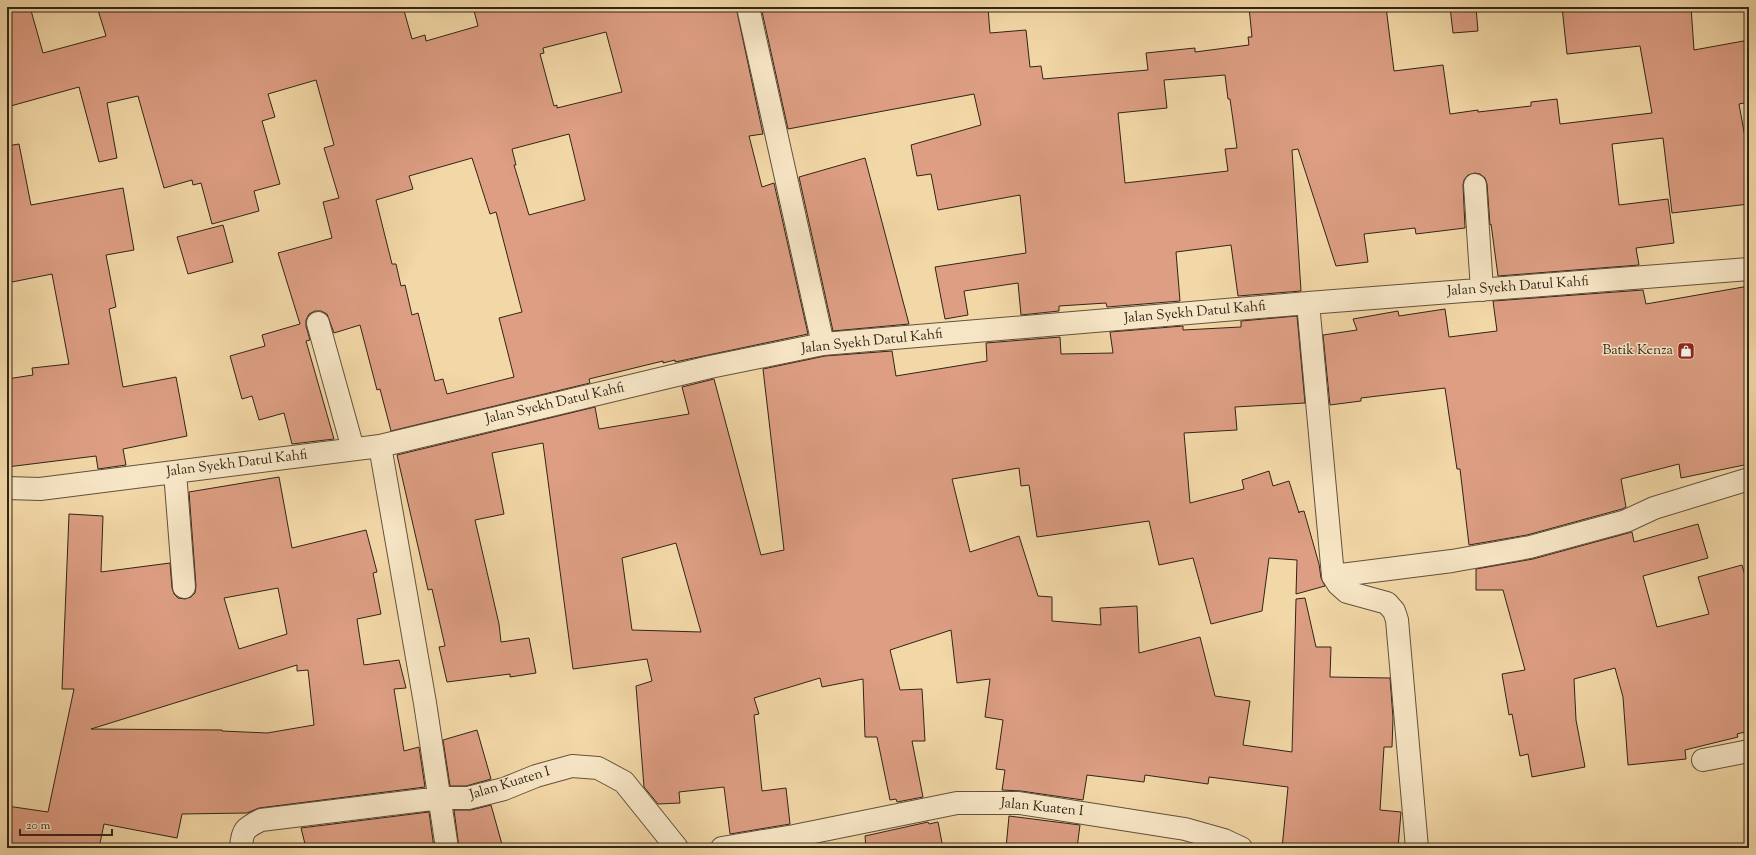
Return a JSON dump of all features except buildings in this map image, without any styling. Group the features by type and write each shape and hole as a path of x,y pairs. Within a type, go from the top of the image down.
{"street":[{"path":"748,7 823,344"},
{"path":"1475,185 1482,290"},
{"name":"Jalan Syekh Datul Kahfi","path":"7,488 40,490 380,446 710,367 823,344 1308,303 1749,269"},
{"path":"1308,303 1333,576 1338,584 1347,592 1387,603 1394,611 1397,620 1418,848"},
{"path":"318,323 353,449"},
{"path":"380,446 425,703 447,848"},
{"path":"174,472 184,587"},
{"path":"1333,576 1452,561 1530,547 1626,522 1654,508 1749,479"},
{"path":"1703,760 1749,751"},
{"name":"Jalan Kuaten I","path":"241,848 242,835 248,826 261,820 440,798 468,798 504,789 536,776 572,766 598,768 624,782 677,848"},
{"name":"Jalan Kuaten I","path":"722,848 794,836 956,803 1019,803 1185,829 1224,840 1241,848"}],"place":[{"name":"Batik Kenza","path":"1686,351"}]}
